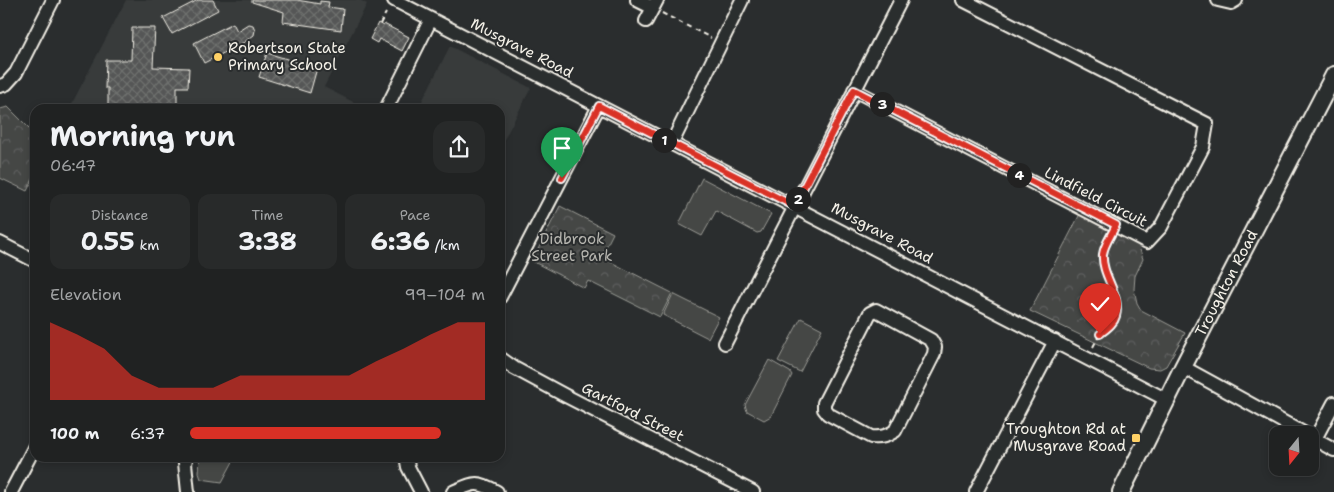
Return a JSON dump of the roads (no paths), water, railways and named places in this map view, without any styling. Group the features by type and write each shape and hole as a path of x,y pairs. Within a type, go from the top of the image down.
{"main road":[{"name":"Troughton Road","path":"1121,492 1183,367 1334,75"}],"street":[{"path":"0,86 6,84 16,74 53,0"},
{"name":"Musgrave Road","path":"394,0 1167,400"},
{"path":"637,0 655,4 646,21"},
{"path":"672,144 742,0"},
{"path":"725,343 901,0"},
{"name":"Lindfield Circuit","path":"854,90 1147,242 1161,227 1203,147 1208,124 963,0"},
{"path":"1218,0 1232,3 1236,0"},
{"path":"388,104 431,19"},
{"path":"505,287 599,106"},
{"path":"1,246 30,259"},
{"path":"876,310 931,340 935,347 934,354 894,431 879,438 871,437 828,414 824,409 824,403 870,313 876,310"},
{"path":"976,492 1055,342"},
{"name":"Gartford Street","path":"505,362 564,395 753,492"},
{"path":"1183,367 1291,426"},
{"path":"1318,426 1334,403"},
{"path":"1319,442 1334,450"},
{"path":"11,492 30,456"},
{"path":"186,462 188,492 199,492"},
{"path":"407,462 421,492"},
{"path":"453,492 474,483 497,492"}],"place":[{"name":"Robertson State Primary School","path":"218,57"},
{"name":"Troughton Rd at Musgrave Road","path":"1136,438"}],"park label":[{"name":"Didbrook Street Park","path":"572,248"}]}
